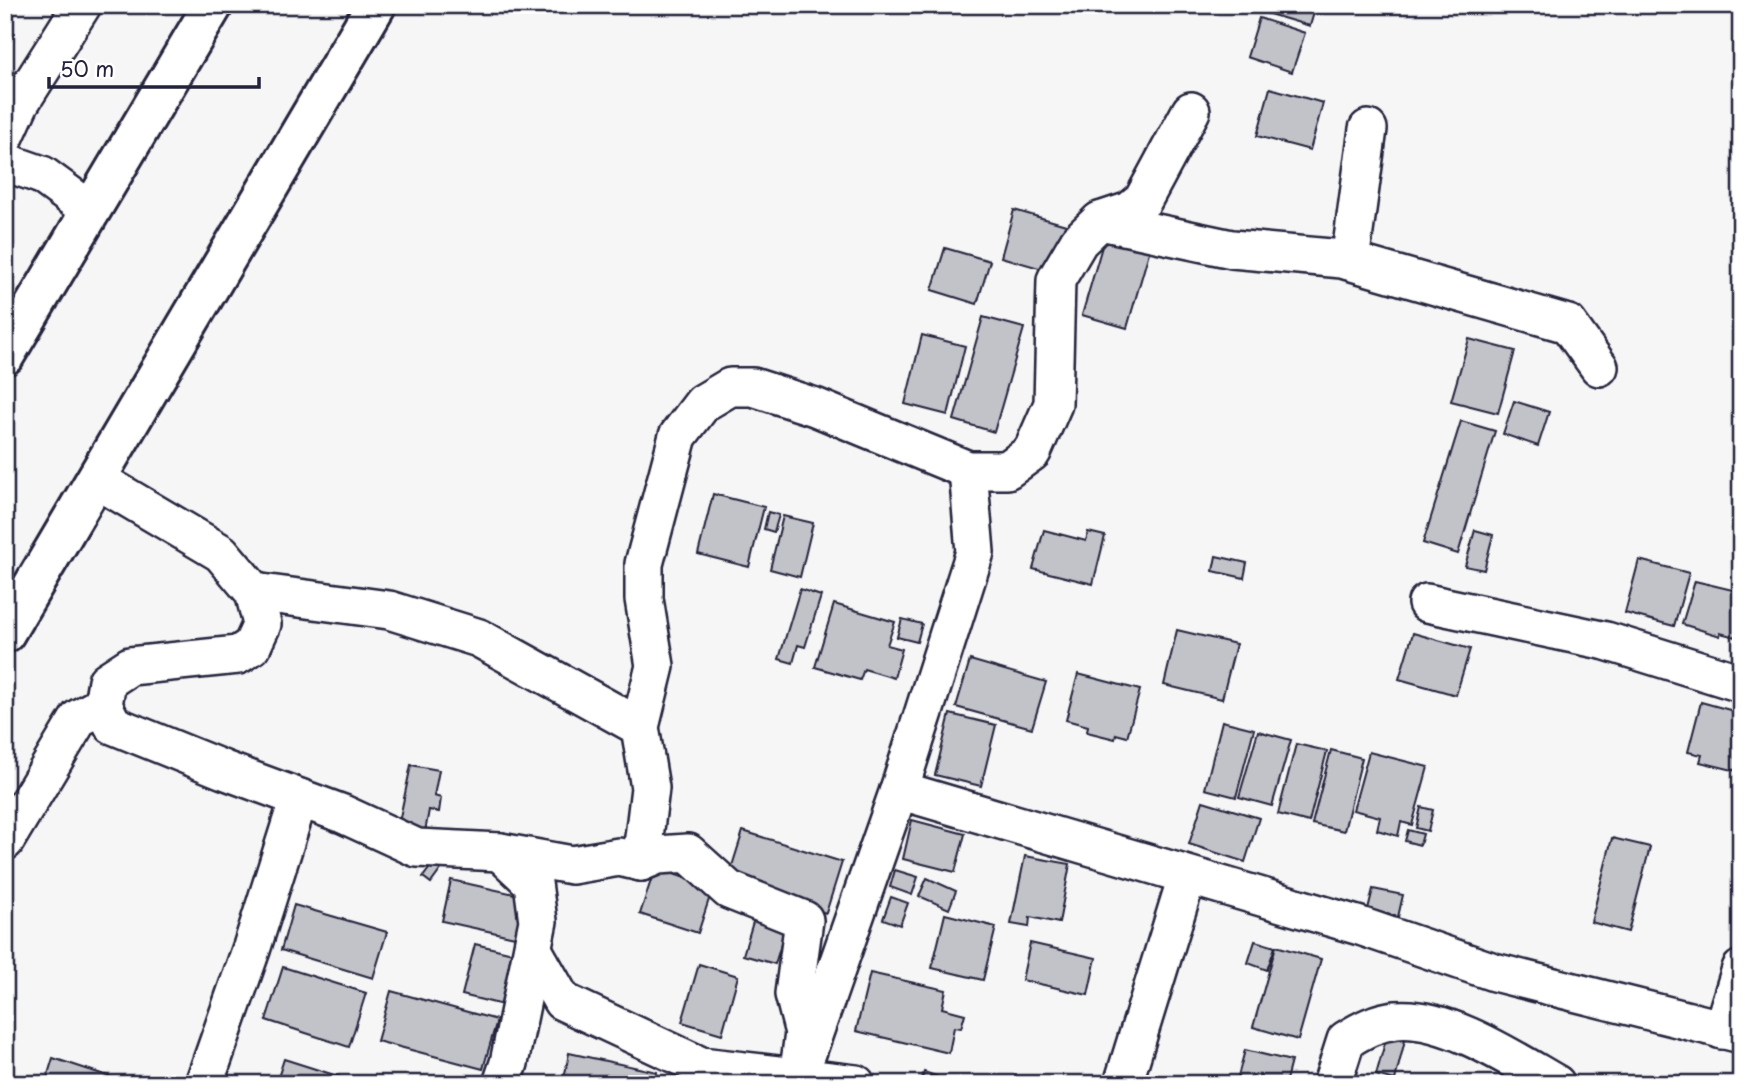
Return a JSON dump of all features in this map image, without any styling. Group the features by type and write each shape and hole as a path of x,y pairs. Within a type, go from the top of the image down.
{"highway":[{"path":"5,355 214,5"},
{"path":"5,633 376,5"}],"street":[{"path":"5,136 20,103 82,5"},
{"path":"641,862 650,788 640,727 655,666 643,599 644,564 678,436 703,402 730,387 753,387 815,407 968,470 1007,470 1032,452 1053,404 1056,280 1079,241 1100,221 1130,211 1143,200 1191,111"},
{"path":"1350,261 1368,129"},
{"path":"5,162 42,175 91,211"},
{"path":"1100,221 1232,249 1350,261 1568,324 1599,367"},
{"path":"797,1081 899,790 975,552 968,470"},
{"path":"96,480 221,553 254,592 262,624 252,646 238,655 130,666 107,681 103,705 113,725 343,814 417,849 500,852 572,865 619,856 641,862 658,855 688,853 729,890 804,920 794,994 804,1033 797,1081"},
{"path":"254,592 389,610 479,638 640,727"},
{"path":"1427,603 1606,641 1741,683"},
{"path":"5,841 79,718 103,705"},
{"path":"899,790 1186,877 1360,926 1494,972 1731,1032 1741,969"},
{"path":"204,1084 252,947 299,798"},
{"path":"500,852 534,883 538,921 502,1084"},
{"path":"1123,1084 1186,877"},
{"path":"533,950 562,1001 701,1066 797,1081 856,1084"},
{"path":"1332,1084 1346,1040 1369,1026 1398,1020 1434,1024 1499,1051 1556,1084"}],"building":[{"path":"1269,5 1303,5 1315,9 1310,26 1266,13"},
{"path":"1259,18 1305,33 1292,72 1247,57"},
{"path":"1270,88 1323,103 1310,150 1257,136"},
{"path":"1014,210 1066,225 1053,272 1001,257"},
{"path":"1105,236 1150,249 1127,328 1082,315"},
{"path":"945,248 990,261 977,304 932,290"},
{"path":"983,317 1024,328 994,432 954,420"},
{"path":"922,335 965,346 948,415 905,404"},
{"path":"1469,339 1515,351 1498,413 1451,401"},
{"path":"1514,401 1549,412 1538,446 1503,434"},
{"path":"1461,421 1495,431 1458,554 1423,543"},
{"path":"713,494 764,507 749,567 698,554"},
{"path":"768,512 779,515 774,532 764,529"},
{"path":"783,516 813,523 800,577 770,569"},
{"path":"1044,530 1086,541 1088,532 1105,536 1093,584 1033,569"},
{"path":"1475,530 1493,535 1484,570 1465,566"},
{"path":"1216,556 1247,563 1244,578 1213,571"},
{"path":"1639,560 1689,573 1674,626 1625,613"},
{"path":"1695,581 1741,592 1741,616 1736,637 1720,633 1720,636 1682,624"},
{"path":"800,589 821,596 805,647 798,645 793,663 779,659"},
{"path":"834,604 895,622 887,645 902,649 894,678 864,669 860,680 815,667"},
{"path":"902,619 922,624 917,642 897,637"},
{"path":"1177,630 1236,644 1222,699 1164,685"},
{"path":"1413,633 1470,649 1456,695 1399,679"},
{"path":"970,660 1046,682 1032,728 956,707"},
{"path":"1078,674 1140,690 1127,737 1116,734 1115,739 1087,732 1088,726 1066,720"},
{"path":"1701,702 1741,713 1741,772 1700,762 1702,755 1688,752"},
{"path":"950,714 996,725 981,786 935,775"},
{"path":"1222,721 1254,729 1236,797 1205,789"},
{"path":"1258,731 1291,740 1272,806 1239,797"},
{"path":"1296,744 1327,751 1309,822 1278,814"},
{"path":"1331,750 1362,758 1344,831 1312,824"},
{"path":"1369,752 1428,767 1412,825 1401,822 1398,836 1377,830 1380,817 1353,810"},
{"path":"411,765 439,770 434,796 441,798 439,812 429,810 425,832 398,827"},
{"path":"1203,801 1259,818 1245,862 1189,844"},
{"path":"1421,807 1433,810 1428,831 1416,828"},
{"path":"912,820 965,834 955,872 903,859"},
{"path":"1408,830 1423,834 1420,845 1405,841"},
{"path":"743,831 842,862 826,913 727,882"},
{"path":"1612,838 1650,847 1628,932 1591,922"},
{"path":"1025,856 1070,864 1059,923 1030,917 1029,927 1011,924"},
{"path":"434,862 442,868 431,883 423,877"},
{"path":"655,868 713,887 698,933 640,914"},
{"path":"895,870 918,877 912,895 890,887"},
{"path":"927,878 956,891 949,909 919,896"},
{"path":"451,880 524,896 515,937 442,921"},
{"path":"1373,889 1403,895 1398,917 1368,909"},
{"path":"891,897 908,903 900,925 883,919"},
{"path":"294,905 387,932 373,978 281,950"},
{"path":"756,912 788,922 775,964 743,955"},
{"path":"945,914 996,927 983,980 932,968"},
{"path":"1255,941 1275,947 1267,970 1248,963"},
{"path":"1030,943 1096,958 1088,995 1022,980"},
{"path":"475,944 517,954 503,1005 462,995"},
{"path":"1276,946 1321,959 1298,1040 1253,1027"},
{"path":"699,964 738,976 722,1034 682,1022"},
{"path":"283,967 366,993 349,1047 266,1020"},
{"path":"870,973 946,990 942,1008 965,1014 961,1028 954,1027 949,1053 856,1031"},
{"path":"391,991 497,1020 483,1069 377,1041"},
{"path":"1388,1032 1406,1036 1395,1080 1376,1075"},
{"path":"1245,1050 1291,1061 1285,1084 1236,1084"},
{"path":"569,1053 657,1072 655,1084 563,1084"},
{"path":"53,1058 132,1084 45,1084"},
{"path":"284,1059 350,1080 349,1084 276,1084"},
{"path":"924,1072 956,1083 956,1084 920,1084"}]}
